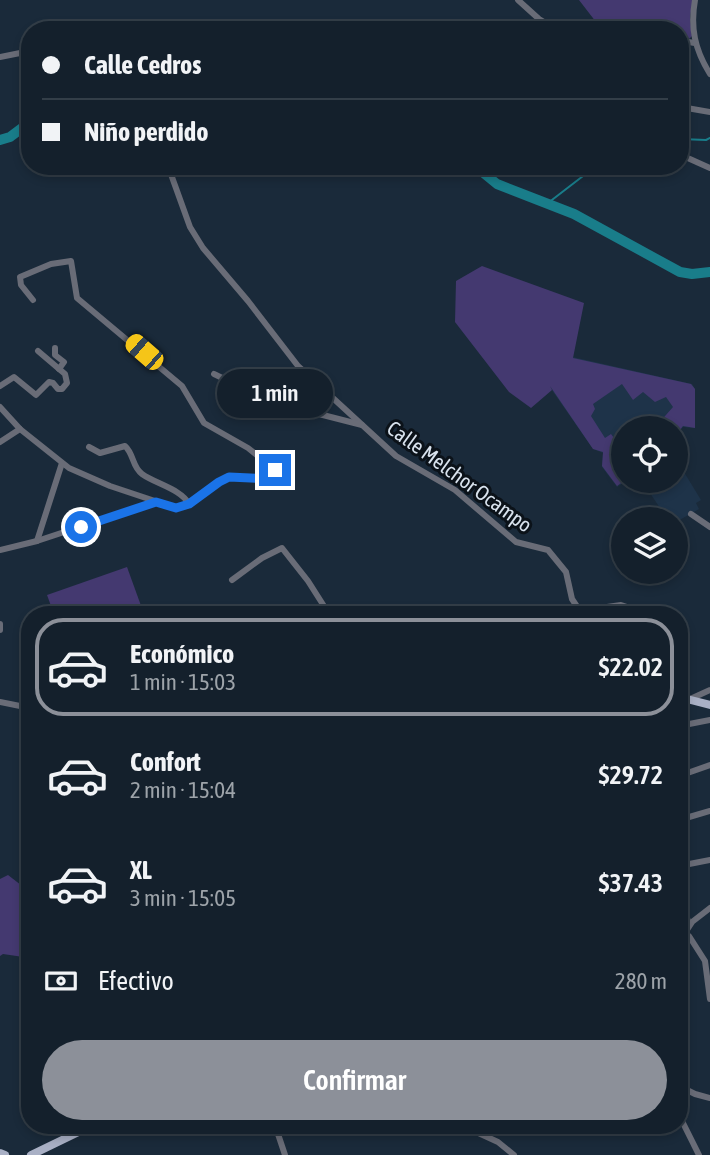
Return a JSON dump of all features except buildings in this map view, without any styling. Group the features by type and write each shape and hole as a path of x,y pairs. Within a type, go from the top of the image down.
{"main road":[{"path":"688,700 710,705"},
{"path":"34,1154 75,1134"},
{"path":"0,1153 5,1155"}],"street":[{"path":"518,0 542,21"},
{"path":"695,0 695,43 710,74"},
{"path":"689,42 695,43"},
{"path":"0,57 21,53"},
{"path":"700,58 710,56"},
{"path":"689,108 710,111"},
{"path":"689,159 710,168"},
{"name":"Calle Melchor Ocampo","path":"171,175 190,227 215,265 248,301 298,366 396,456 455,490 516,542 548,550 566,572 572,599 577,606"},
{"path":"0,407 20,429 69,468 110,486 176,508 189,504 225,478 271,479 276,472 248,448 204,423 182,386 77,298 71,261 66,260 20,277 21,285 33,300"},
{"path":"55,348 55,355 64,362 59,369"},
{"path":"0,386 14,377 36,395 49,382 60,390 67,383 67,378 38,351"},
{"path":"214,374 272,402 364,425"},
{"path":"0,442 20,429"},
{"path":"89,447 100,453 125,446 131,453 137,471 184,496 189,504"},
{"path":"37,541 62,463"},
{"path":"0,550 37,541 156,502"},
{"path":"691,514 710,527"},
{"path":"232,580 282,548 297,565 324,606"},
{"path":"688,700 710,690"},
{"path":"0,702 21,706"},
{"path":"688,724 710,720"},
{"path":"688,773 710,765"},
{"path":"688,817 710,811"},
{"path":"688,865 710,860"},
{"path":"688,921 689,925 710,908"},
{"path":"688,937 707,960 710,999"},
{"path":"688,1090 710,1098"},
{"path":"688,1133 699,1155"},
{"path":"278,1134 285,1155"},
{"path":"481,1134 498,1142 514,1155"}],"shaded area":[{"path":"579,0 693,0 690,17 692,36 689,39 689,21 595,21"},
{"path":"482,266 584,303 573,358 691,384 695,389 695,428 688,427 688,416 665,416 673,407 666,397 655,402 643,392 633,400 622,384 593,404 595,409 591,416 605,438 611,434 611,478 602,466 603,452 593,449 550,386 552,390 531,408 509,392 455,322 456,281"},
{"path":"555,353 692,384 695,389 695,428 688,427 688,416 611,416 611,479 602,467 603,453 593,449 535,366"},
{"path":"688,479 701,500 696,503 699,509 688,515 688,507 659,507 650,493 688,493"},
{"path":"127,567 141,606 51,606 47,595"},
{"path":"8,875 21,885 21,957 0,956 0,879"}],"waterway":[{"path":"0,140 21,129"},
{"path":"689,139 710,138"},
{"path":"486,175 497,184 574,214 680,272 710,272"},
{"path":"548,203 584,175"}],"route":[{"path":"81,527 156,502 176,508 189,504 225,478 271,479 276,474 275,470"}]}
